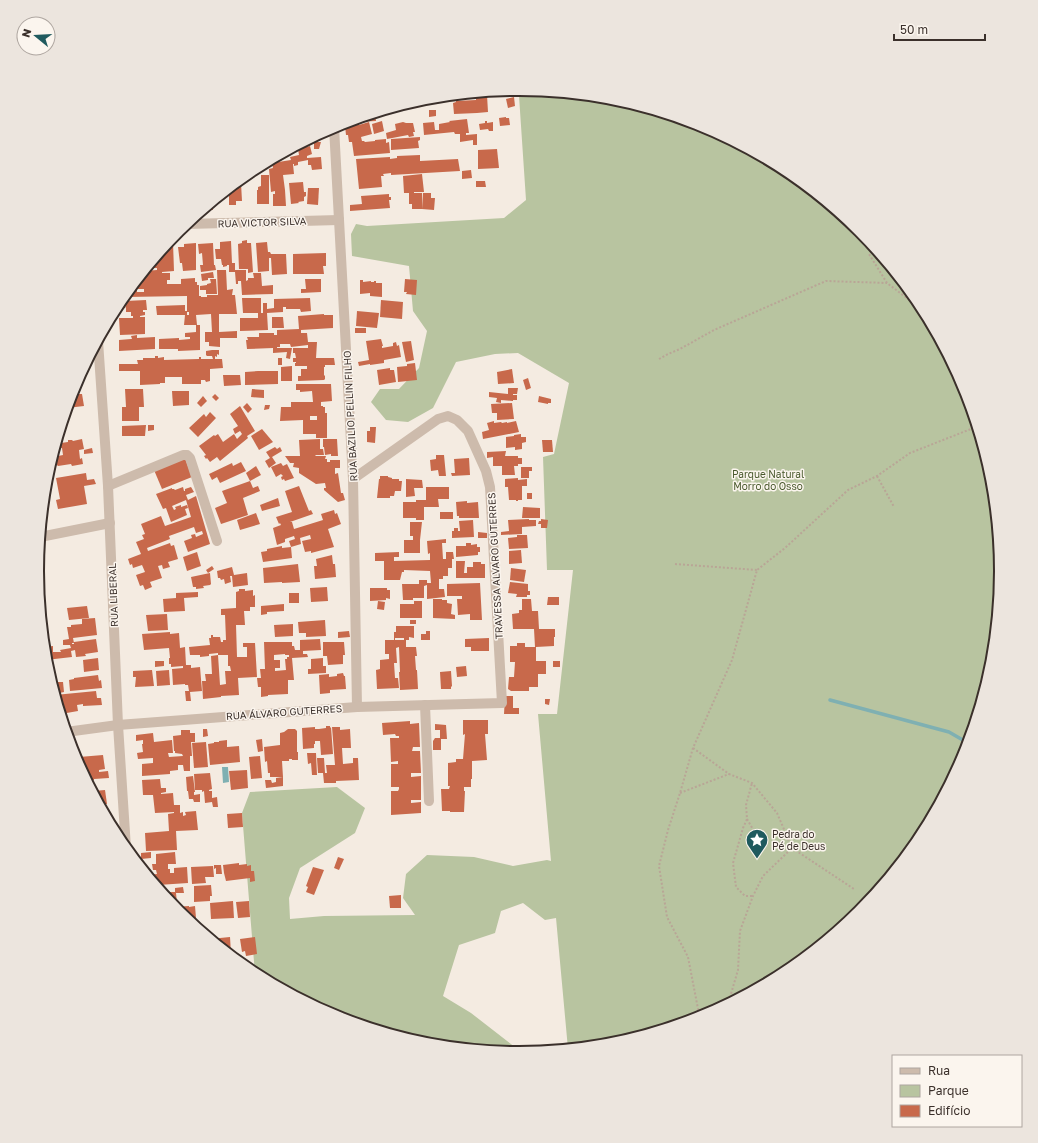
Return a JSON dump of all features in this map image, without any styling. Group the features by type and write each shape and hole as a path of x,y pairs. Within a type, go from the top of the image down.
{"street":[{"name":"RUA BAZILIO PELLIN FILHO","path":"334,134 353,479 357,707"},
{"name":"RUA VICTOR SILVA","path":"196,224 339,220"},
{"name":"RUA LIBERAL","path":"99,351 108,486 118,725 125,837"},
{"name":"TRAVESSA ALVARO GUTERRES","path":"353,479 438,419 448,416 457,420 468,431 486,471 490,486 502,703"},
{"path":"108,486 183,455 187,455 190,458 217,540"},
{"path":"45,536 110,524"},
{"name":"RUA ÁLVARO GUTERRES","path":"72,731 118,725 357,707 502,703"},
{"path":"425,705 429,801"}],"path":[{"path":"871,253 870,254 887,283 907,298"},
{"path":"659,359 714,330 826,281 887,283"},
{"path":"698,1011 688,957 667,917 659,866 668,830 693,748 732,660 757,570 785,548 848,490 877,476 910,453 972,429"},
{"path":"877,476 894,508"},
{"path":"675,564 757,570"},
{"path":"693,748 729,774 752,783 777,813 792,848 854,888"},
{"path":"680,793 729,774"},
{"path":"752,783 746,804 747,819 754,831 755,846"},
{"path":"747,819 733,863 736,887 745,896 753,896"},
{"path":"730,997 738,970 740,931 753,896 763,876 792,848"}],"green space":[{"name":"Parque Natural Morro do Osso","path":"519,96 581,101 612,106 672,122 729,145 756,160 783,177 832,214 876,258 896,282 914,308 945,361 969,419 985,479 993,540 994,572 993,603 985,664 969,724 958,753 945,782 914,835 896,861 855,907 832,929 808,948 783,966 729,998 672,1021 642,1030 612,1037 567,1043 556,918 545,920 523,903 501,911 495,933 459,945 443,996 471,1013 513,1046 457,1042 426,1037 366,1021 309,998 281,983 254,966 242,813 250,792 337,787 365,808 355,833 300,868 289,898 290,919 324,916 415,915 403,898 406,874 427,855 474,857 513,866 547,860 551,861 538,714 557,714 573,570 547,570 543,457 554,454 569,383 518,353 495,354 456,362 433,408 408,422 386,420 371,402 380,389 399,389 419,368 427,331 413,311 409,266 352,256 351,234 356,224 367,226 504,218 526,200"}],"water":[{"path":"222,767 228,767 229,782 223,783"}],"building":[{"path":"514,97 515,106 508,108 506,99"},
{"path":"487,98 488,112 454,114 453,103 457,101"},
{"path":"429,110 436,110 436,116 429,117"},
{"path":"499,118 509,118 510,125 500,126"},
{"path":"467,119 469,133 466,133 466,135 477,134 477,145 473,145 473,140 460,142 460,134 455,134 454,132 424,135 423,123 434,122 435,130 439,130 439,124"},
{"path":"382,121 384,131 374,134 372,124"},
{"path":"485,121 487,121 487,123 493,122 493,131 489,131 488,129 480,130 479,124 485,123"},
{"path":"369,122 372,134 361,137 362,141 365,142 386,139 386,143 389,142 390,153 354,156 352,142 349,142 345,130"},
{"path":"403,122 413,123 415,132 413,132 414,136 409,137 408,135 387,139 386,133 396,130 395,124"},
{"path":"420,137 420,140 418,141 419,148 391,150 391,139"},
{"path":"321,142 319,149 314,149 314,143"},
{"path":"310,146 312,154 307,156 307,158 321,157 322,169 312,170 311,165 308,165 308,160 298,162 298,165 294,166 293,164 294,174 283,175 286,206 273,206 273,194 275,194 275,191 271,192 269,169 273,168 273,166 279,162 291,160 290,157 299,155 298,151"},
{"path":"497,149 499,168 478,169 478,150"},
{"path":"420,155 420,161 458,159 460,171 391,175 391,173 383,174 384,176 381,176 382,187 359,189 356,159 390,157 390,159 397,158 397,156"},
{"path":"471,170 472,178 462,179 462,171"},
{"path":"422,174 424,192 414,193 422,193 422,209 412,209 412,204 409,204 409,193 404,193 403,176"},
{"path":"261,175 269,175 269,204 257,204 257,190 258,187 261,186"},
{"path":"476,181 485,181 486,187 476,187"},
{"path":"303,182 304,192 306,192 304,201 291,204 289,183"},
{"path":"241,187 242,201 236,201 236,205 229,205 229,196"},
{"path":"308,188 319,188 318,205 307,204"},
{"path":"423,193 431,193 431,198 435,198 434,210 422,209"},
{"path":"389,194 389,197 391,197 391,200 389,200 390,208 350,211 350,205 362,204 361,196"},
{"path":"247,240 247,243 251,243 253,272 248,273 248,269 239,269 238,244"},
{"path":"231,241 232,263 235,263 235,270 246,270 246,281 248,278 254,278 253,273 261,273 262,286 273,285 273,294 242,295 241,281 238,281 238,284 236,284 235,272 229,272 229,265 223,267 221,259 216,259 215,249 220,249 220,242"},
{"path":"267,242 268,252 271,254 286,254 287,274 272,275 271,258 269,258 269,271 258,272 256,243"},
{"path":"196,243 196,270 183,271 182,263 180,263 178,247 184,247 184,244"},
{"path":"213,243 214,265 216,270 201,272 200,265 203,265 202,253 199,254 198,244"},
{"path":"173,246 174,271 162,272 170,273 170,280 167,280 167,284 181,284 181,279 195,278 195,282 199,285 199,296 201,297 207,297 207,295 218,295 217,270 226,270 227,290 233,289 232,295 235,295 237,314 219,314 219,332 237,331 237,338 220,338 220,347 209,346 209,342 205,342 205,332 212,332 211,314 196,315 197,325 200,325 200,350 178,351 178,349 159,349 159,339 190,339 190,337 185,337 185,333 196,332 196,325 184,325 185,315 157,315 156,306 185,305 185,311 187,311 187,296 132,297 137,289 137,292 144,292 144,289 137,289 152,270 157,270 157,268 154,268"},
{"path":"326,253 326,266 323,266 324,274 293,274 293,254"},
{"path":"213,272 214,278 208,278 208,280 202,281 201,274"},
{"path":"210,279 216,279 217,294 206,294 206,290 200,290 200,286 211,283"},
{"path":"305,279 321,279 321,292 301,293 301,289 306,289"},
{"path":"405,279 417,280 416,295 406,294 407,292 404,292"},
{"path":"360,280 363,280 363,282 376,281 376,283 382,283 382,297 370,296 370,293 360,294"},
{"path":"242,298 261,298 261,313 263,313 263,303 267,303 267,309 274,308 274,299 310,298 311,311 301,312 300,309 286,309 286,307 283,307 283,312 267,313 268,330 240,331 240,318 258,318 258,313 243,313"},
{"path":"146,300 147,310 143,310 145,315 140,316 145,317 145,334 120,335 119,318 133,318 133,316 131,316 131,312 126,312 126,305 129,301"},
{"path":"381,300 403,302 402,319 380,317"},
{"path":"357,311 379,313 377,328 356,326"},
{"path":"324,314 333,315 333,328 301,330 301,333 307,333 308,342 317,342 316,358 334,358 335,365 325,365 324,367 324,380 298,381 298,376 301,376 301,369 307,369 307,366 295,366 296,362 293,362 293,358 296,358 295,353 293,353 293,348 308,348 308,345 291,347 290,344 280,344 280,347 277,348 292,348 290,359 286,358 287,352 273,353 273,348 247,349 247,337 259,337 259,333 274,333 274,335 277,335 277,330 299,329 298,316"},
{"path":"272,317 283,317 284,328 272,328"},
{"path":"355,328 366,328 366,333 355,333"},
{"path":"137,335 137,338 155,337 155,349 119,351 119,340 132,339 131,336"},
{"path":"381,339 383,346 382,348 393,346 393,343 396,342 397,346 399,345 401,357 384,360 384,363 359,366 358,362 369,360 366,341"},
{"path":"411,341 414,360 406,362 402,342"},
{"path":"219,350 219,355 217,354 217,357 215,356 215,359 222,359 223,368 210,369 210,381 206,382 205,380 201,380 201,384 182,384 182,377 165,377 165,383 140,385 140,371 119,371 119,364 138,364 137,360 143,360 143,358 155,358 155,356 158,356 158,358 164,357 164,360 199,359 199,357 201,357 201,359 213,359 212,356 206,355 206,351"},
{"path":"278,358 282,358 282,365 278,365"},
{"path":"415,363 417,380 398,382 397,367"},
{"path":"292,366 292,381 281,381 281,367"},
{"path":"390,368 390,370 394,370 396,382 379,385 377,370"},
{"path":"512,369 514,383 498,384 497,372"},
{"path":"278,371 278,384 245,385 245,372"},
{"path":"223,375 240,375 241,385 224,386"},
{"path":"528,378 531,388 526,390 523,380"},
{"path":"296,384 331,384 332,401 321,402 321,406 325,407 325,413 327,413 327,438 316,438 316,434 303,434 303,420 280,421 281,407 291,407 291,402 313,402 312,391 300,392 300,390 296,390","holes":["310,416 317,416 317,420 310,420"]},
{"path":"508,388 518,388 517,394 513,394 517,395 517,400 501,400 501,403 496,402 497,398 489,397 489,392 508,394"},
{"path":"125,389 143,389 144,407 139,407 139,421 122,421 122,407 126,407"},
{"path":"252,389 264,390 264,398 251,397"},
{"path":"172,391 189,391 189,405 173,406"},
{"path":"78,394 82,394 84,406 73,407"},
{"path":"215,394 219,398 216,401 212,397"},
{"path":"203,396 207,401 201,407 197,403"},
{"path":"539,396 551,399 551,403 548,404 538,402"},
{"path":"247,403 252,409 248,413 243,407"},
{"path":"512,403 514,419 497,420 497,413 492,413 491,404"},
{"path":"265,405 270,405 269,409 264,410"},
{"path":"240,406 255,431 247,436 248,438 220,461 217,457 210,462 207,458 206,459 204,456 206,455 199,446 214,435 215,436 218,434 223,442 234,434 237,439 242,434 240,431 235,434 233,429 238,426 230,414"},
{"path":"210,412 216,418 198,437 189,428 204,414 206,417"},
{"path":"494,421 494,423 507,423 516,421 519,432 483,439 482,432 489,430 487,423"},
{"path":"146,425 145,436 122,436 122,426"},
{"path":"148,425 154,425 154,430 148,431"},
{"path":"370,427 376,427 375,443 367,442 367,431 370,431"},
{"path":"262,429 273,442 259,450 251,436"},
{"path":"521,434 521,437 526,437 526,442 522,443 522,449 515,450 515,447 506,448 506,437"},
{"path":"82,439 84,449 79,450 80,459 82,458 83,464 72,466 71,464 56,465 58,456 63,455 61,447 62,443 68,442 68,440 73,441"},
{"path":"320,439 320,449 323,449 324,455 315,456 326,456 325,459 327,459 327,462 330,462 330,460 340,460 340,468 335,468 335,474 338,473 341,493 343,493 345,500 338,502 324,490 324,488 326,488 325,483 316,484 299,473 299,468 293,467 294,463 290,463 285,456 300,456 299,440"},
{"path":"323,439 337,439 338,456 331,456 331,454 325,455"},
{"path":"542,440 552,440 553,452 543,452"},
{"path":"275,447 277,449 280,447 282,451 272,457 276,463 269,468 265,461 270,458 266,452"},
{"path":"92,448 93,453 84,454 84,450"},
{"path":"506,451 505,456 518,456 518,458 522,458 522,464 514,466 515,475 502,475 502,466 493,466 493,457 487,458 487,452"},
{"path":"436,455 444,455 446,476 439,476 438,470 431,471 430,460 436,459"},
{"path":"185,458 192,477 162,489 154,470"},
{"path":"469,458 470,475 452,476 451,473 455,473 454,459"},
{"path":"241,462 246,471 220,483 217,477 212,480 209,474 232,463 233,466"},
{"path":"281,463 283,466 287,464 294,478 285,481 284,479 282,480 281,477 283,476 281,474 276,477 271,467"},
{"path":"256,466 261,475 250,481 246,473"},
{"path":"521,467 532,467 532,471 529,471 529,478 521,478"},
{"path":"86,473 87,480 94,479 96,484 84,486 87,504 58,509 56,500 60,499 56,478"},
{"path":"380,476 388,476 392,479 399,479 399,481 402,481 401,491 395,491 394,496 390,496 390,498 377,498"},
{"path":"518,478 518,480 527,479 527,486 522,486 522,500 509,500 508,487 505,487 505,479"},
{"path":"406,479 422,480 423,488 414,488 415,496 406,497"},
{"path":"250,481 253,488 258,486 260,491 243,498 248,515 221,524 215,508 227,503 222,491"},
{"path":"299,486 309,511 311,510 313,514 290,522 292,522 294,529 323,520 321,514 334,510 335,514 337,513 341,524 328,529 334,547 311,553 311,551 305,552 302,541 311,539 310,535 300,538 301,544 291,547 289,541 295,539 294,536 285,539 285,542 277,545 273,528 281,525 276,517 292,512 285,491"},
{"path":"183,487 185,491 185,489 191,487 194,492 186,495 188,500 196,496 210,544 188,552 184,541 192,538 191,535 195,534 196,537 203,534 202,531 196,533 194,527 169,536 170,539 147,548 148,551 170,543 171,546 174,545 178,559 168,562 170,567 163,569 162,565 158,566 162,578 150,582 152,587 145,590 143,585 140,586 136,575 145,572 142,565 133,568 128,559 141,554 136,542 144,539 142,535 145,534 141,524 161,516 165,526 191,517 186,500 172,506 174,510 176,509 175,507 187,505 188,508 185,509 187,515 171,522 166,508 163,509 156,494 172,488 175,490"},
{"path":"426,487 449,487 449,499 438,499 439,507 424,507 424,520 416,520 416,518 403,518 403,502 426,500"},
{"path":"527,493 532,493 532,499 527,499"},
{"path":"278,498 280,506 262,511 260,505"},
{"path":"467,501 467,503 478,502 479,518 459,518 459,516 457,516 456,502"},
{"path":"523,507 540,508 540,518 522,518"},
{"path":"440,512 453,512 453,519 440,519"},
{"path":"256,513 260,524 240,530 237,520"},
{"path":"541,519 548,520 547,528 541,528 541,524 538,524"},
{"path":"473,520 474,537 452,538 452,531 454,531 454,528 458,528 458,531 460,531 459,521"},
{"path":"508,520 536,520 536,526 522,527 522,534 501,535 501,532 509,531"},
{"path":"410,522 422,522 420,553 404,553 404,540 413,540 413,536 410,536"},
{"path":"478,532 487,533 487,538 478,538"},
{"path":"517,535 527,535 528,548 509,549 508,538 517,537"},
{"path":"446,539 446,543 442,543 443,559 446,559 446,552 453,552 454,559 452,559 452,568 448,568 448,576 443,576 443,579 439,579 439,589 444,589 445,597 427,599 427,585 424,586 424,598 403,600 402,584 419,584 419,580 427,580 427,583 431,583 430,571 404,570 400,580 384,580 384,561 375,561 375,553 399,552 399,557 394,557 394,561 430,560 427,541"},
{"path":"466,543 471,543 471,545 477,544 477,547 480,547 480,552 478,552 478,555 456,557 456,546 466,546"},
{"path":"282,546 282,548 291,547 292,558 263,562 261,552 267,551 267,549"},
{"path":"521,550 522,563 509,564 509,551"},
{"path":"197,552 201,566 187,571 183,557"},
{"path":"332,555 333,564 335,564 336,577 315,579 314,566 317,566 316,559"},
{"path":"456,561 465,561 464,573 467,573 467,567 473,567 473,562 481,562 481,564 485,564 485,578 456,578"},
{"path":"298,564 300,582 264,583 263,568"},
{"path":"212,566 214,569 208,573 206,570"},
{"path":"232,567 234,575 247,573 248,585 233,587 232,576 230,576 231,582 225,584 224,579 221,580 218,578 217,571"},
{"path":"511,568 526,570 524,582 510,580"},
{"path":"210,573 210,585 203,586 204,588 196,589 196,587 193,587 191,577"},
{"path":"510,582 528,584 528,591 530,591 530,595 527,595 527,597 516,597 517,594 508,593"},
{"path":"480,583 482,620 470,620 470,614 458,615 457,599 462,599 462,596 447,596 447,584"},
{"path":"327,587 328,601 311,602 310,588"},
{"path":"370,588 387,588 387,590 390,590 390,599 386,598 386,600 370,601"},
{"path":"239,589 245,589 245,591 253,590 253,596 255,595 255,607 250,607 250,611 244,611 245,625 236,625 237,657 247,657 247,647 243,647 243,643 255,643 257,677 238,678 239,695 203,699 202,681 206,681 205,674 212,674 211,656 218,655 218,653 200,657 200,655 190,655 189,647 210,645 209,638 211,638 211,635 213,635 213,637 220,637 221,642 226,640 225,615 221,615 221,609 236,608 236,592 239,591","holes":["218,655 228,655 228,666 230,666 231,671 225,671 226,684 220,685"]},
{"path":"198,592 198,597 184,598 185,611 164,612 163,599 176,598 176,593"},
{"path":"289,593 299,593 299,603 289,603"},
{"path":"548,597 559,597 559,605 547,605"},
{"path":"433,599 447,600 447,603 452,604 451,614 455,615 455,619 433,618"},
{"path":"522,599 531,599 532,611 538,611 539,629 555,629 554,646 536,647 536,661 546,661 546,674 538,674 538,687 529,687 529,691 511,691 508,689 509,677 514,677 515,662 510,662 510,646 517,646 517,643 525,643 525,647 535,647 534,629 513,629 512,614 519,613 519,610 522,610"},
{"path":"378,601 385,602 384,610 377,609"},
{"path":"414,601 422,601 422,618 400,618 400,604 414,604"},
{"path":"284,604 284,611 267,612 267,614 261,615 261,606"},
{"path":"87,606 89,618 69,620 67,608"},
{"path":"167,614 168,630 148,631 146,615"},
{"path":"95,618 97,635 73,638 74,643 96,639 98,652 85,654 86,656 76,657 75,650 71,651 72,657 52,659 50,646 53,646 53,652 61,652 60,650 71,648 70,645 63,645 63,640 69,639 67,627 82,624 82,619"},
{"path":"325,620 326,636 306,637 306,633 299,633 298,622"},
{"path":"410,620 416,620 416,624 410,624"},
{"path":"293,624 293,636 275,637 274,625"},
{"path":"396,626 414,626 414,638 409,637 409,640 406,640 406,647 416,647 417,656 415,656 418,689 400,690 399,647 396,648 397,663 394,663 395,678 398,678 399,688 377,689 376,670 380,669 380,660 389,659 389,654 385,654 385,640 394,640","holes":["395,638 404,638 404,640 395,640"]},
{"path":"349,631 350,637 338,638 338,632"},
{"path":"426,631 430,631 430,640 421,640 421,634 426,634"},
{"path":"170,632 170,634 179,633 180,648 185,647 186,665 191,665 191,668 200,667 202,691 190,692 191,701 186,701 185,691 189,691 188,685 173,685 172,669 183,668 183,666 171,667 171,664 169,664 169,648 144,650 142,634"},
{"path":"489,638 489,651 471,651 471,647 465,647 465,639"},
{"path":"320,639 321,650 303,651 303,654 307,654 308,657 292,658 294,680 288,680 288,694 268,695 261,697 261,687 258,687 257,678 261,678 260,669 265,669 264,642 292,642 292,646 294,646 295,650 300,650 300,640","holes":["274,655 289,655 289,657 285,659 286,670 275,671 275,668 280,668 280,660 274,660"]},
{"path":"323,642 344,642 345,655 343,655 343,664 328,665 327,656 323,656"},
{"path":"98,658 99,670 84,672 83,660"},
{"path":"323,658 323,666 326,666 326,673 308,674 308,669 311,669 311,659"},
{"path":"155,661 164,661 164,666 155,667"},
{"path":"553,661 560,661 560,667 553,667"},
{"path":"466,666 467,676 457,677 456,667"},
{"path":"152,670 154,686 135,687 136,677 133,677 133,671"},
{"path":"169,670 170,685 157,686 156,671"},
{"path":"451,671 451,689 441,689 440,672"},
{"path":"343,673 345,676 346,689 330,690 330,693 320,694 319,675 329,674 329,677 337,676 337,674"},
{"path":"98,675 99,681 101,680 102,688 70,691 69,680"},
{"path":"57,682 63,682 64,692 60,693"},
{"path":"96,691 97,698 101,698 102,705 77,705 78,711 66,713 60,694"},
{"path":"505,696 513,696 513,708 519,708 519,714 504,714"},
{"path":"545,699 550,699 549,705 545,704"},
{"path":"463,720 488,720 488,734 485,734 487,760 472,761 471,787 464,787 464,812 442,811 441,789 449,789 450,786 448,786 448,763 456,762 456,759 463,759 465,734 463,735"},
{"path":"410,721 410,724 419,723 420,747 413,747 412,751 420,751 421,773 411,773 411,777 421,776 421,800 411,800 411,803 421,802 421,813 391,815 391,791 398,791 399,787 391,787 391,764 398,764 398,761 391,762 390,738 399,738 399,736 396,736 395,734 383,735 382,723"},
{"path":"435,724 446,725 447,739 441,739 441,750 433,750 433,741 435,738 440,738 440,730 435,730"},
{"path":"326,726 331,727 333,754 321,755 320,741 315,741 314,748 303,749 302,728 315,727 315,729 319,729 326,728"},
{"path":"332,727 340,727 340,730 350,729 351,748 342,748 343,764 353,763 353,758 358,758 359,780 324,783 323,773 318,773 317,758 324,758 325,773 327,773 326,765 335,765"},
{"path":"203,729 207,729 208,736 203,737"},
{"path":"288,729 295,729 297,731 298,760 289,759 289,761 282,761 283,777 270,777 270,773 268,773 267,761 265,762 264,747 280,745 280,733"},
{"path":"181,730 190,730 190,733 195,733 195,742 191,742 192,756 190,756 190,771 184,771 183,765 178,765 178,770 170,771 170,774 142,776 142,764 153,763 153,758 138,759 137,753 143,752 143,740 136,741 136,735 153,733 154,742 172,740 173,753 168,753 169,757 183,756 182,754 175,753 174,751 173,736 181,735"},
{"path":"262,739 263,751 258,752 256,740"},
{"path":"227,740 227,747 239,746 240,762 210,765 208,744"},
{"path":"206,742 208,767 194,768 192,743"},
{"path":"307,753 316,753 317,775 312,775 311,763 308,764"},
{"path":"103,755 105,769 99,770 99,772 108,771 109,778 92,780 82,757"},
{"path":"260,756 262,778 251,779 249,757"},
{"path":"247,770 248,788 231,790 229,771"},
{"path":"210,773 212,789 209,791 212,791 212,798 217,797 218,807 213,807 212,802 205,803 204,791 202,792 202,790 195,790 194,774"},
{"path":"193,776 194,795 200,794 200,802 194,802 193,799 189,799 186,777"},
{"path":"283,777 283,786 266,788 265,780 271,780 272,783 276,782 276,778"},
{"path":"160,779 161,788 166,788 166,792 161,794 173,793 174,805 180,805 180,813 183,812 183,816 186,815 185,812 196,811 198,830 176,831 177,850 146,851 145,833 169,831 168,814 174,813 155,813 153,795 143,795 142,780"},
{"path":"105,790 107,804 105,804 98,791"},
{"path":"242,813 243,827 228,828 227,814"},
{"path":"151,852 151,858 141,859 141,853"},
{"path":"175,852 176,864 168,864 168,869 170,869 170,873 174,873 174,868 187,867 188,883 162,885 153,874 157,874 156,870 153,870 152,864 156,864 156,854"},
{"path":"338,857 344,859 339,870 334,868"},
{"path":"239,863 239,865 251,865 251,871 254,871 255,881 250,882 250,878 226,881 223,865"},
{"path":"214,865 221,865 222,874 216,874 216,868 214,869"},
{"path":"213,866 214,877 205,877 206,883 192,884 191,867"},
{"path":"313,867 324,870 314,895 306,892 308,887 306,886"},
{"path":"211,885 212,896 210,896 210,901 194,902 194,886"},
{"path":"183,887 184,893 176,893 177,900 169,892 175,892 175,888"},
{"path":"401,895 401,908 390,908 389,896"},
{"path":"233,901 234,918 211,919 210,903"},
{"path":"249,901 250,917 238,918 236,902"},
{"path":"182,906 195,906 196,918 195,918"},
{"path":"230,937 231,948 230,948 218,938"},
{"path":"255,937 257,954 246,956 245,951 242,952 240,939"}],"waterway":[{"path":"830,700 949,732 963,740"}],"place":[{"name":"Pedra do Pé de Deus","path":"757,860"}]}
